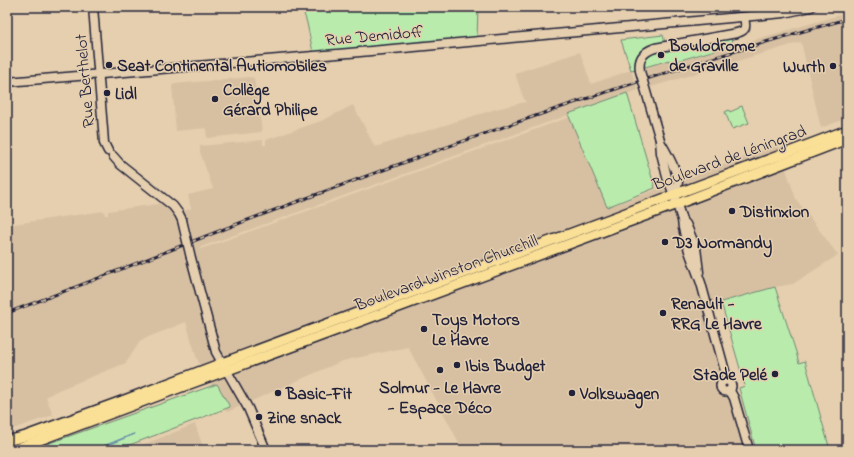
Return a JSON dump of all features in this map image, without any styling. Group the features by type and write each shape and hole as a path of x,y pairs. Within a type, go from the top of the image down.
{"main road":[{"name":"Boulevard de Léningrad","path":"676,199 847,130"},
{"name":"Boulevard de Léningrad","path":"623,214 659,200 676,199 847,139"},
{"name":"Boulevard Winston Churchill","path":"7,441 26,436 225,366 329,333 676,199"},
{"name":"Boulevard Winston Churchill","path":"13,450 225,366 623,214"}],"street":[{"name":"Rue Berthelot","path":"92,7 104,143 110,154 173,206 179,214 182,220 214,346 217,354 225,366"},
{"path":"745,20 811,7"},
{"path":"745,20 787,17"},
{"name":"Rue Demidoff","path":"7,82 573,32 745,20"},
{"path":"745,20 746,26 742,32 649,50 641,58 640,71 660,140 672,164 677,179 676,199 682,220 687,226 696,248 701,283 725,370 726,380 730,381 732,384 730,391 734,398 749,450"},
{"path":"225,366 248,408 266,450"}],"shaded area":[{"path":"847,13 847,118 821,128 801,42 651,87 645,68 669,60 671,64"},
{"path":"580,52 591,84 631,70 638,90 201,247 198,250 570,117 609,207 778,145 796,199 838,255 793,284 775,287 721,302 703,309 745,450 463,450 408,347 342,361 227,412 197,359 186,322 141,340 126,363 56,391 46,397 53,415 7,431 7,225 104,211 105,215 108,215 108,211 165,203 183,211 191,209 188,195 213,189 200,152 200,146 263,140 263,145 266,145 266,140 321,121 353,105 375,147 496,109 526,102 515,73"},
{"name":"Collège Gérard Philipe","path":"251,77 254,78 261,132 207,138 206,128 176,131 172,86 174,84"},
{"path":"195,424 204,450 130,450"}],"green space":[{"path":"302,7 478,7 477,39 313,52"},
{"name":"Boulodrome de Graville","path":"663,35 667,51 731,39 733,45 670,63 669,60 631,70 621,40"},
{"path":"627,93 655,188 607,207 568,114"},
{"path":"742,106 749,123 732,129 725,112 729,110 730,112"},
{"name":"Stade Pelé","path":"775,287 799,363 805,361 830,450 756,450 739,388 745,386 721,302"},
{"path":"217,384 230,407 116,450 30,450"}],"waterway":[{"path":"87,450 102,447 134,434"}],"railway":[{"path":"7,313 274,210 511,124 734,51 847,19"}],"place":[{"name":"Boulodrome de Graville","path":"661,55"},
{"name":"Seat Continental Autiomobiles","path":"109,65"},
{"name":"Wurth","path":"833,66"},
{"name":"Lidl","path":"107,93"},
{"name":"Collège Gérard Philipe","path":"215,99"},
{"name":"Distinxion","path":"732,211"},
{"name":"D3 Normandy","path":"665,242"},
{"name":"Renault - RRG Le Havre","path":"663,313"},
{"name":"Toys Motors Le Havre","path":"424,329"},
{"name":"Ibis Budget","path":"457,365"},
{"name":"Solmur - Le Havre - Espace Déco","path":"440,370"},
{"name":"Stade Pelé","path":"775,374"},
{"name":"Basic-Fit","path":"278,393"},
{"name":"Volkswagen","path":"572,393"},
{"name":"Zine snack","path":"259,417"}]}
